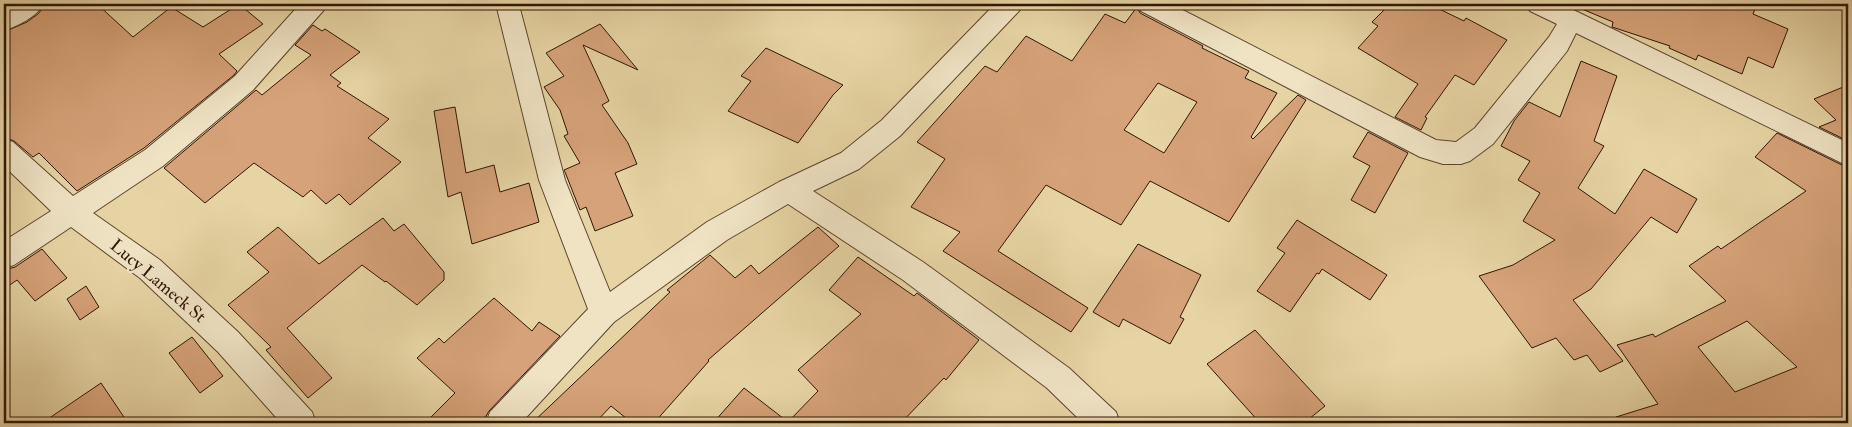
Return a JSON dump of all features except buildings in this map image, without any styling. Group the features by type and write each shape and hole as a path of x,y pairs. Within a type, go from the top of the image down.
{"street":[{"path":"4,20 32,4"},
{"path":"4,256 154,158 244,83 314,4"},
{"path":"500,423 604,313 717,231 789,190 850,161 891,128 1010,4"},
{"path":"1150,4 1429,149 1443,153 1461,153 1484,136 1558,44 1571,20"},
{"path":"1539,4 1848,155"},
{"path":"507,5 552,180 604,313"},
{"name":"Lucy Lameck St","path":"4,150 72,213 150,269 228,342 301,423"},
{"path":"789,190 913,271 1050,372 1105,423"}]}
